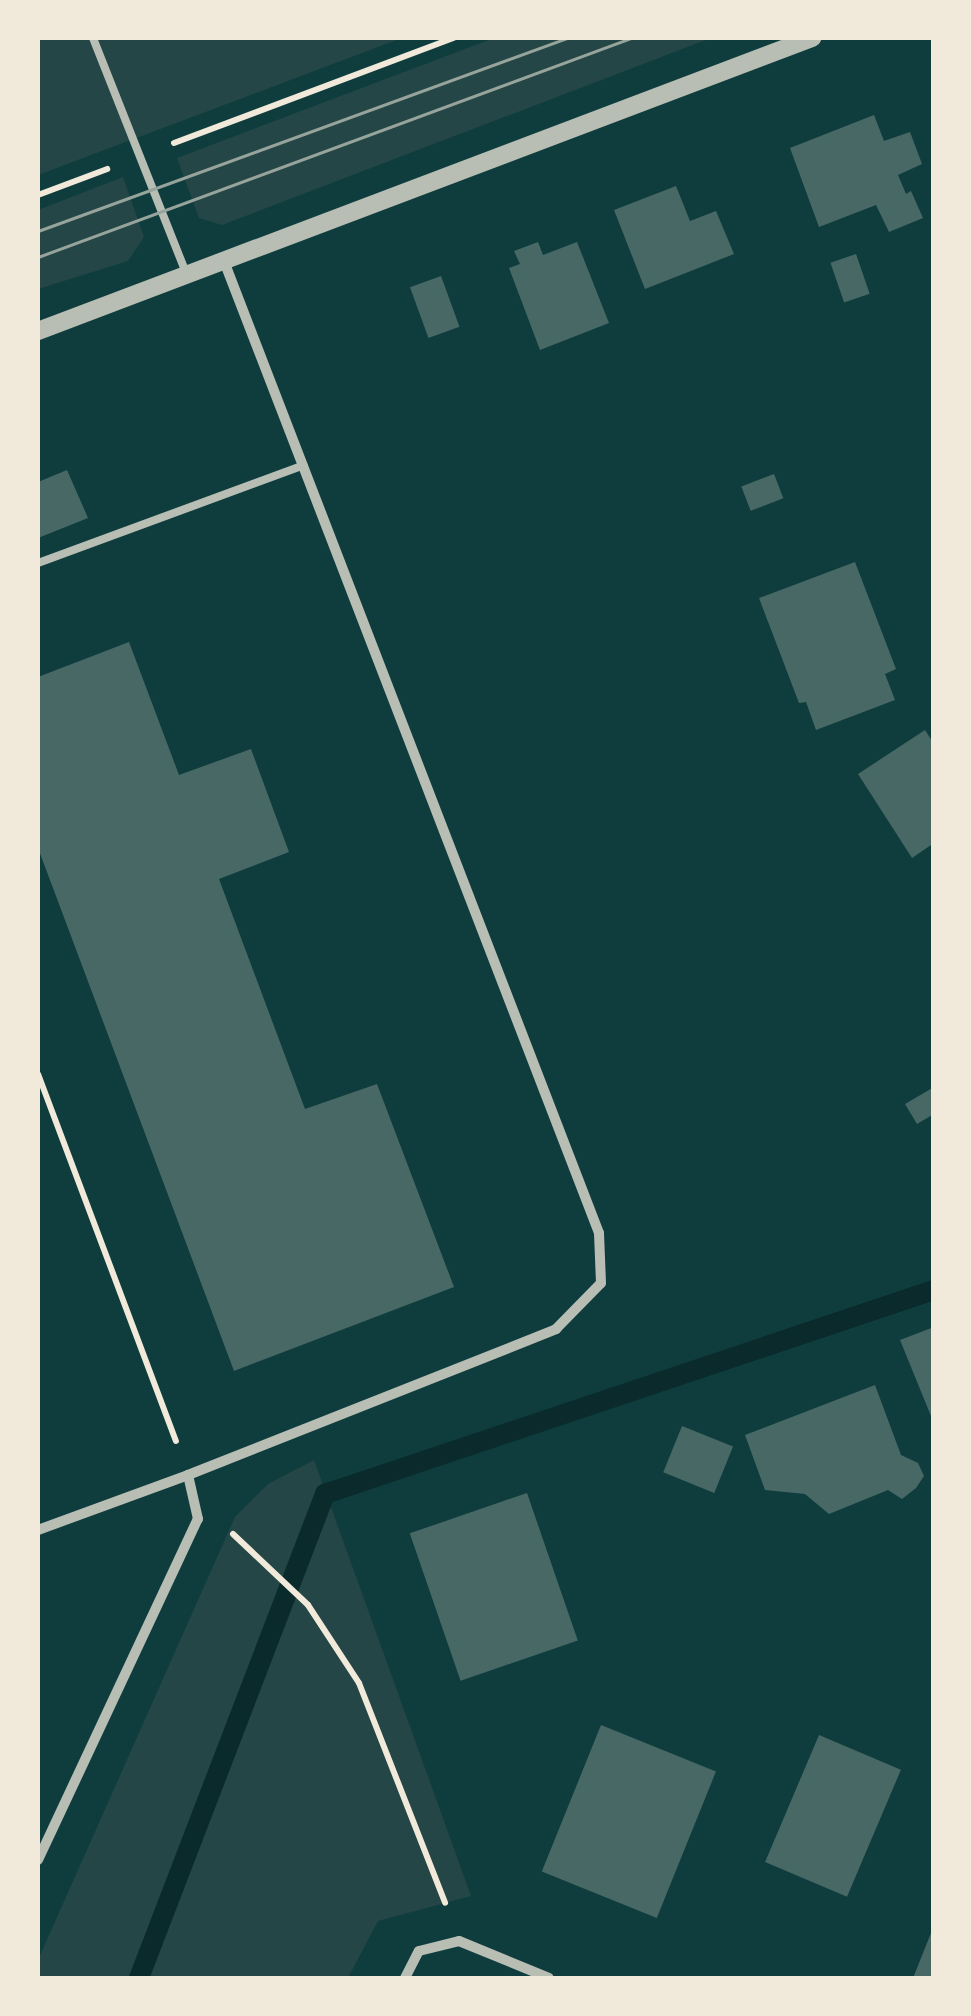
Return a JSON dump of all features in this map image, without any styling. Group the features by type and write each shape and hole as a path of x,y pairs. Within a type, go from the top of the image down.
{"street":[{"path":"38,331 812,38"},
{"path":"38,1530 556,1329 601,1283 599,1233 224,262"},
{"path":"38,1860 198,1519 188,1475"},
{"path":"404,1978 419,1951 460,1941 549,1978"}],"lane":[{"path":"94,38 187,275"},
{"path":"38,562 304,464"}],"path":[{"path":"38,195 454,38"},
{"path":"38,1074 188,1475"},
{"path":"257,1554 308,1605 359,1683 460,1941"}],"shaded area":[{"path":"38,38 402,38 38,175"},
{"path":"494,38 711,38 222,225 199,218 177,158"},
{"path":"123,177 144,237 128,261 38,289 38,210"},
{"path":"314,1460 471,1896 378,1921 348,1978 38,1978 38,1960 235,1517 268,1484"}],"building":[{"path":"874,115 884,141 910,132 922,164 898,175 906,194 911,191 923,218 889,232 876,205 819,227 790,148"},
{"path":"676,186 690,221 716,211 734,254 645,289 614,210"},
{"path":"538,242 543,255 577,242 609,323 540,350 509,268 520,264 514,251"},
{"path":"856,254 870,294 844,303 830,263"},
{"path":"441,276 459,327 428,338 410,287"},
{"path":"67,470 88,518 38,538 38,482"},
{"path":"774,474 783,498 751,511 741,487"},
{"path":"855,562 896,669 885,674 895,700 816,730 806,702 799,703 759,598"},
{"path":"129,642 179,775 251,749 289,852 219,879 305,1109 377,1084 454,1287 234,1371 38,848 38,677"},
{"path":"925,730 934,744 934,843 912,858 858,774"},
{"path":"934,1087 934,1114 917,1124 905,1104"},
{"path":"934,1327 934,1421 933,1421 900,1340"},
{"path":"875,1385 901,1455 918,1463 924,1476 916,1488 902,1499 888,1490 829,1514 805,1494 765,1490 745,1435"},
{"path":"682,1426 733,1447 714,1493 663,1472"},
{"path":"527,1493 578,1641 461,1681 410,1533"},
{"path":"601,1725 716,1771 657,1918 542,1871"},
{"path":"819,1735 901,1770 847,1897 765,1862"},
{"path":"933,1928 934,1978 913,1978"}],"waterway":[{"path":"139,1978 325,1494 934,1290"}],"tram line":[{"path":"38,231 567,38"},
{"path":"38,257 631,38"}]}
